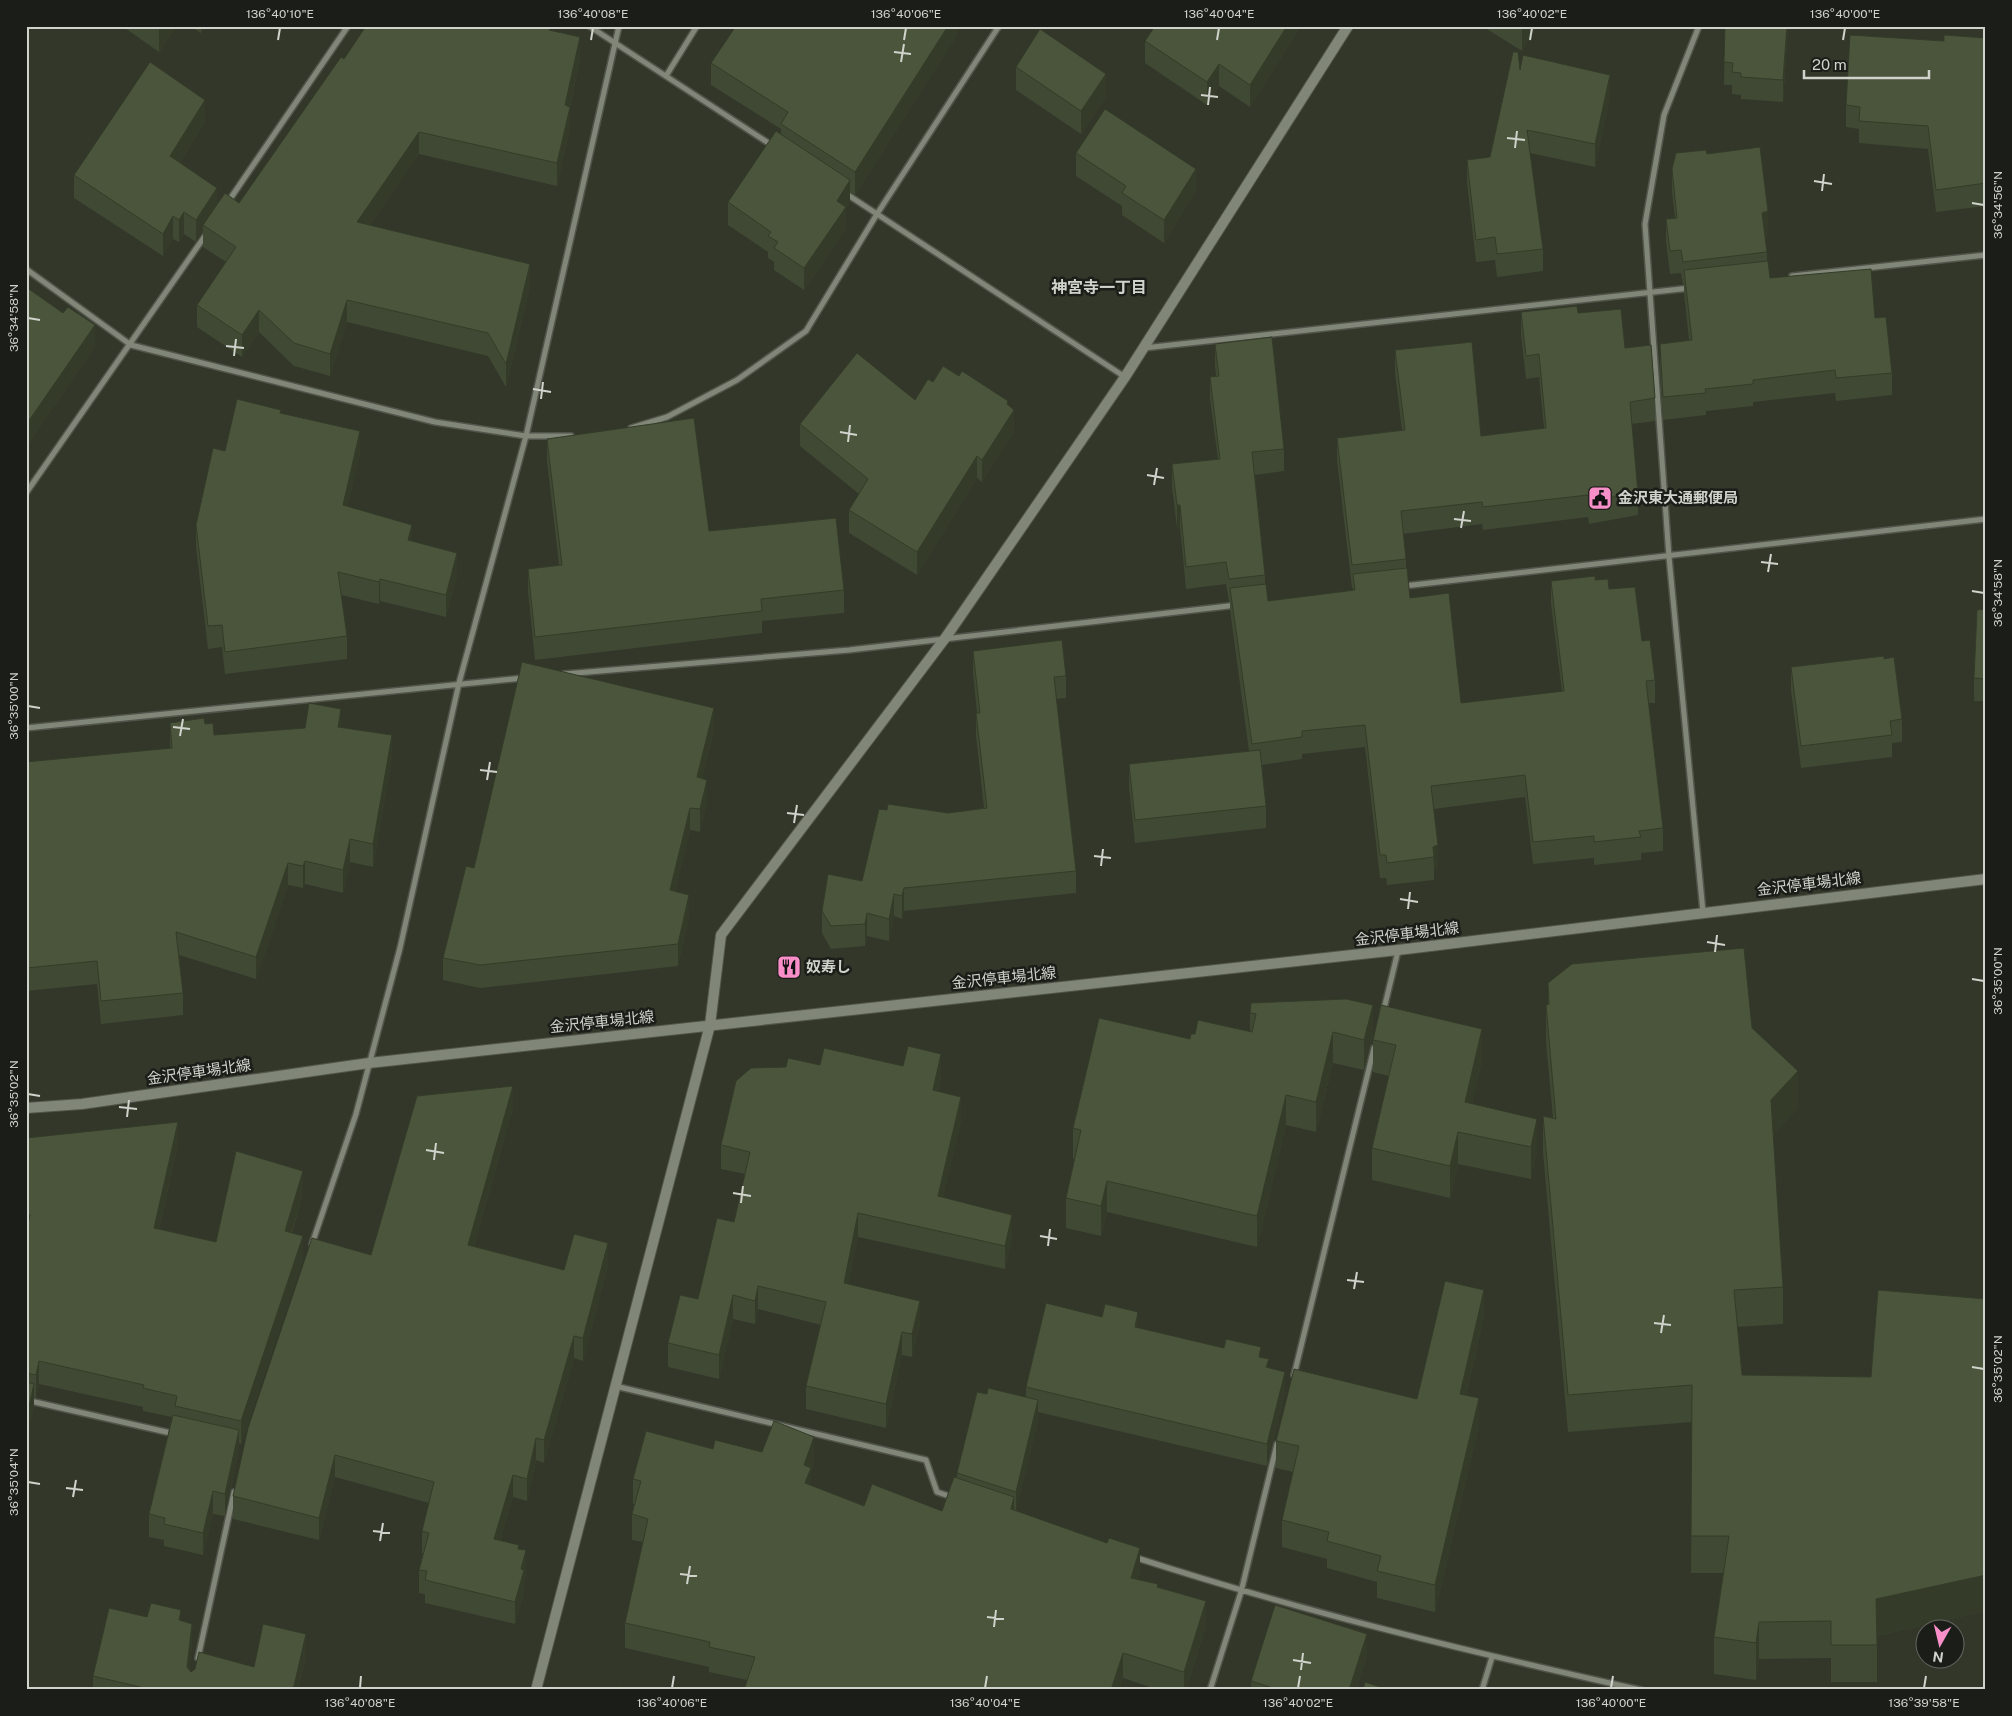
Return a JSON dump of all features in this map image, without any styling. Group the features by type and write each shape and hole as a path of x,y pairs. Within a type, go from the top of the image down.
{"main road":[{"path":"536,1690 710,1025 721,935 946,637 1124,377 1348,26"},
{"name":"金沢停車場北線","path":"26,1108 82,1104 369,1063 1398,950 1986,879"}],"street":[{"path":"225,206 348,26"},
{"path":"589,26 782,152"},
{"path":"310,1252 356,1114 400,948 459,683 526,436 619,26"},
{"path":"666,76 697,26"},
{"path":"622,431 667,416 737,380 806,331 877,214 999,26"},
{"path":"1699,26 1664,115 1645,224 1669,557 1703,912"},
{"path":"838,188 1124,377"},
{"path":"26,493 209,231"},
{"path":"1788,277 1986,255"},
{"path":"26,269 131,345 435,422 526,436 574,436"},
{"path":"1142,348 1700,286"},
{"path":"1402,586 1669,557 1986,519"},
{"path":"556,675 849,650 946,637 1243,604"},
{"path":"26,728 459,683 527,678"},
{"path":"1382,1017 1398,950"},
{"path":"1292,1382 1377,1037"},
{"path":"615,1386 926,1460 937,1492 955,1498"},
{"path":"26,1400 178,1434"},
{"path":"1210,1690 1241,1592 1278,1439"},
{"path":"197,1661 235,1488"},
{"path":"1130,1556 1241,1592 1492,1657 1641,1690"},
{"path":"1482,1690 1492,1657"}],"building":[{"path":"366,26 548,26 550,27 549,30 580,37 565,105 570,107 557,163 419,132 357,222 530,264 506,364 488,333 347,300 330,354 294,343 259,310 242,335 197,305 236,247 203,225 225,193 239,203 341,57 344,59"},
{"path":"736,26 948,26 855,172 781,124 788,112 711,63"},
{"path":"1155,26 1287,26 1250,85 1219,64 1207,82 1145,41"},
{"path":"1725,26 1787,26 1783,80 1741,77 1741,73 1732,72 1733,63 1724,62"},
{"path":"1040,29 1106,74 1081,111 1016,67"},
{"path":"1850,35 1944,41 1944,35 1986,38 1986,183 1936,190 1928,126 1859,121 1860,107 1846,105"},
{"path":"1513,52 1518,52 1520,70 1523,55 1610,75 1595,144 1527,130 1543,249 1497,254 1495,237 1476,240 1467,160 1490,157"},
{"path":"150,62 205,100 170,156 217,188 196,220 184,212 179,220 173,216 163,234 74,175"},
{"path":"1105,109 1196,169 1164,220 1122,193 1126,186 1076,153"},
{"path":"776,131 850,180 837,201 846,207 804,268 774,248 778,242 768,236 771,232 728,202"},
{"path":"1760,147 1768,211 1762,213 1767,252 1683,262 1681,250 1670,251 1666,219 1677,218 1672,169 1676,153 1706,150 1707,154"},
{"path":"1768,261 1770,278 1871,269 1875,318 1886,317 1892,373 1836,378 1835,370 1753,380 1753,384 1705,389 1706,393 1663,397 1660,344 1692,340 1684,270"},
{"path":"26,287 63,313 68,307 95,325 28,422 26,420"},
{"path":"1577,306 1578,313 1621,309 1625,348 1651,345 1655,398 1630,402 1638,493 1589,501 1588,495 1483,507 1482,502 1401,511 1406,559 1352,565 1337,438 1405,430 1395,350 1472,342 1481,436 1546,428 1539,354 1526,356 1521,312"},
{"path":"1272,337 1284,449 1252,452 1265,575 1229,579 1226,562 1186,567 1180,505 1177,505 1172,464 1220,459 1210,377 1219,376 1215,344"},
{"path":"857,353 915,400 928,379 933,382 943,366 959,376 962,371 1008,401 1007,404 1014,410 982,460 977,456 917,552 849,510 868,479 800,424"},
{"path":"237,399 281,410 280,413 360,431 343,505 412,525 408,540 457,553 446,595 380,579 379,582 338,572 347,636 225,652 222,625 208,626 196,525 213,448 225,451"},
{"path":"694,418 709,531 836,518 844,590 761,599 762,611 535,637 528,569 562,565 547,439"},
{"path":"1407,568 1410,598 1449,593 1461,703 1564,691 1551,581 1595,576 1595,580 1608,579 1609,589 1635,587 1642,641 1650,640 1655,680 1646,681 1663,828 1639,831 1641,837 1594,842 1594,836 1533,842 1525,775 1431,786 1438,845 1433,847 1434,857 1387,863 1386,855 1380,855 1365,725 1302,731 1302,737 1252,744 1230,588 1266,584 1268,601 1355,590 1353,574"},
{"path":"1986,609 1986,679 1974,678 1977,610"},
{"path":"1062,640 1066,676 1054,677 1076,871 904,888 902,896 894,894 889,919 867,913 865,924 831,926 822,911 828,874 862,881 879,809 887,810 888,804 948,813 987,808 976,713 980,713 973,651"},
{"path":"1884,656 1884,659 1894,657 1902,719 1890,721 1892,735 1801,746 1791,667"},
{"path":"522,662 714,708 697,777 707,780 700,809 690,808 670,890 689,895 678,944 480,965 443,958 466,866 474,868"},
{"path":"309,703 341,709 338,727 392,735 373,844 350,839 343,870 305,861 303,866 288,863 256,957 176,932 183,993 101,1001 97,961 26,968 26,762 172,748 170,723 204,718 205,724 213,723 214,735 305,728"},
{"path":"1260,750 1266,806 1135,820 1129,764"},
{"path":"1744,948 1752,1028 1798,1071 1771,1100 1783,1287 1734,1290 1742,1375 1871,1377 1878,1290 1986,1299 1986,1575 1876,1599 1877,1645 1831,1645 1831,1621 1759,1622 1756,1643 1714,1637 1729,1536 1691,1536 1692,1385 1568,1395 1543,1116 1556,1119 1546,1005 1549,1004 1548,983 1572,964"},
{"path":"1346,999 1373,1005 1364,1040 1333,1032 1316,1102 1286,1095 1257,1216 1107,1181 1101,1206 1066,1198 1081,1130 1073,1128 1099,1018 1190,1039 1191,1034 1195,1034 1198,1020 1252,1032 1256,1014 1250,1013 1251,1003"},
{"path":"1381,1005 1482,1029 1465,1102 1537,1119 1531,1147 1458,1132 1450,1166 1372,1148 1396,1045 1373,1040"},
{"path":"908,1046 941,1054 933,1090 961,1097 938,1196 1012,1215 1005,1246 858,1213 844,1283 920,1301 912,1334 902,1332 886,1404 806,1386 826,1302 758,1286 755,1301 733,1295 719,1355 668,1343 680,1295 698,1299 717,1218 734,1222 750,1152 721,1145 736,1081 751,1068 786,1067 788,1058 820,1065 824,1048 903,1066"},
{"path":"513,1086 468,1245 564,1270 574,1234 608,1243 583,1338 574,1336 544,1440 536,1438 527,1479 513,1475 494,1539 519,1545 518,1549 526,1550 521,1569 524,1570 515,1602 425,1580 427,1571 419,1570 429,1533 422,1531 434,1482 335,1455 319,1518 233,1496 248,1428 312,1238 371,1255 417,1096"},
{"path":"178,1122 154,1228 216,1242 236,1151 303,1171 285,1231 303,1236 241,1421 175,1406 177,1396 143,1388 144,1385 39,1361 36,1375 26,1373 26,1232 30,1215 26,1215 26,1138"},
{"path":"1445,1281 1484,1290 1460,1394 1479,1398 1435,1585 1377,1571 1381,1556 1327,1541 1329,1532 1282,1520 1299,1446 1276,1441 1294,1369 1417,1399"},
{"path":"1046,1303 1102,1317 1105,1304 1138,1312 1135,1327 1224,1348 1226,1339 1261,1347 1259,1357 1269,1359 1266,1367 1285,1372 1267,1444 1026,1387"},
{"path":"26,1382 34,1384 26,1419"},
{"path":"988,1388 1038,1400 1016,1492 957,1473 977,1392 987,1394"},
{"path":"173,1415 239,1430 225,1494 213,1491 203,1533 164,1524 165,1518 149,1514"},
{"path":"774,1421 814,1437 804,1465 811,1468 805,1483 864,1506 872,1484 942,1511 954,1477 1014,1497 1011,1509 1107,1543 1109,1538 1140,1548 1131,1578 1158,1584 1157,1587 1206,1601 1184,1672 1123,1653 1111,1690 744,1690 755,1657 709,1647 710,1642 625,1623 648,1519 632,1514 641,1481 633,1479 646,1431 713,1449 715,1440 762,1452"},
{"path":"151,1603 181,1610 179,1620 192,1624 187,1667 191,1672 195,1669 199,1652 254,1667 263,1624 306,1634 293,1690 153,1690 93,1676 109,1608 147,1617"},
{"path":"1275,1605 1367,1634 1349,1690 1279,1690 1251,1681"},
{"path":"1365,1682 1389,1690 1363,1690"},
{"path":"618,1686 632,1690 617,1690"}],"place":[{"name":"金沢東大通郵便局","path":"1600,498"},
{"name":"奴寿し","path":"789,967"}],"district":[{"name":"神宮寺一丁目","path":"1099,287"}]}
